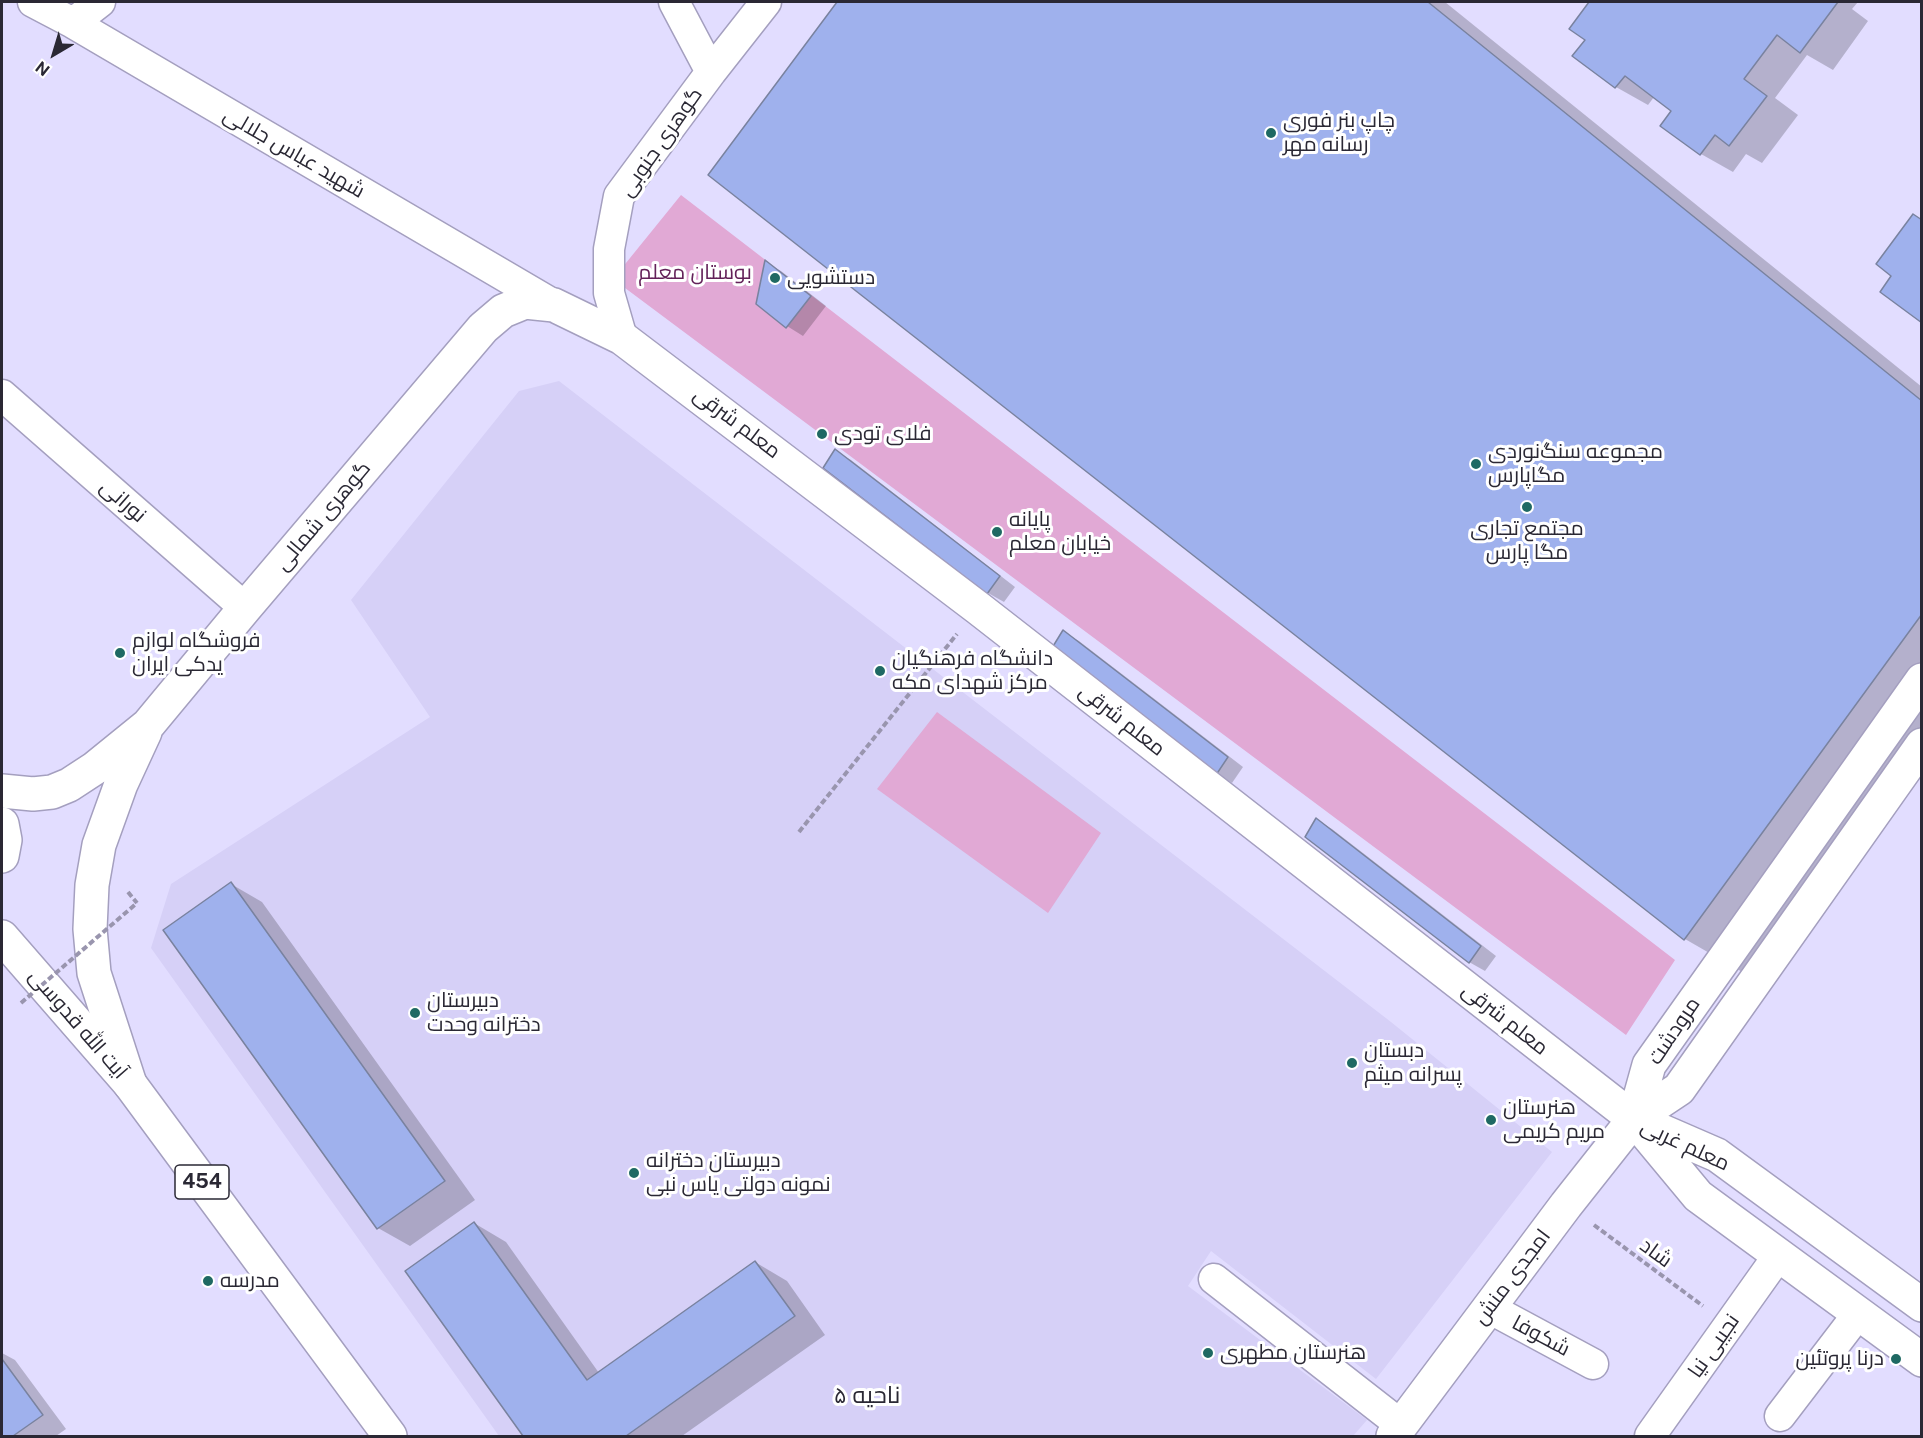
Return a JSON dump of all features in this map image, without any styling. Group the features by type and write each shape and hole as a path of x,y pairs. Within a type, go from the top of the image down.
{"main road":[{"name":"معلم شرقی","path":"503,311 525,302 554,305 622,338 978,608 1634,1119"},
{"name":"گوهری شمالی","path":"148,725 483,328 503,311"},
{"name":"مرودشت","path":"1634,1119 1649,1065 1922,680"},
{"path":"2,791 33,794 52,792 69,785 148,725"},
{"name":"آیت الله قدوسی","path":"130,1084 94,973 90,929 92,885 99,845 109,816 148,725"},
{"name":"مرودشت","path":"1634,1119 1679,1089 1922,745"},
{"path":"1869,753 1899,776"},
{"path":"2,824 5,840 2,855"},
{"name":"آیت الله قدوسی","path":"2,937 130,1084 390,1437"},
{"name":"امجدی منش","path":"1397,1431 1566,1205 1634,1119"},
{"name":"معلم غربی","path":"1634,1119 1698,1196 1922,1360"},
{"name":"معلم غربی","path":"1634,1119 1717,1155 1922,1305"}],"street":[{"name":"شهید عباس جلالی","path":"33,2 73,23 554,305"},
{"path":"73,23 100,2"},
{"path":"674,2 711,72"},
{"name":"گوهری جنوبی","path":"622,338 609,293 609,249 619,196 766,2"},
{"name":"نورانی","path":"2,395 245,608"},
{"name":"نجیبی نیا","path":"1650,1437 1778,1256"},
{"path":"1214,1279 1397,1431"},
{"name":"شکوفا","path":"1489,1308 1593,1364"},
{"path":"1780,1416 1858,1314"}],"path":[{"path":"799,832 978,608"},
{"path":"21,1003 137,903"},
{"name":"شاد","path":"1566,1205 1728,1325"}],"shaded area":[{"path":"559,381 1391,1022 1552,1152 1376,1379 1211,1251 1188,1286 1367,1420 1353,1436 499,1436 151,948 171,884 430,717 351,600 519,391"}],"green space":[{"name":"بوستان معلم","path":"681,195 1675,960 1626,1035 613,279"},
{"path":"937,712 1101,833 1048,913 877,789"}],"building":[{"name":"مجتمع تجاری مگا پارس","path":"837,2 1428,2 1922,401 1922,614 1684,940 708,175"},
{"path":"1589,2 1838,2 1800,53 1777,35 1744,79 1767,96 1729,146 1715,135 1700,155 1660,126 1671,111 1625,76 1615,88 1572,56 1585,40 1569,29"},
{"path":"1913,214 1922,220 1922,323 1880,292 1891,276 1876,264"},
{"name":"دستشویی","path":"765,260 811,296 786,328 756,304"},
{"path":"835,449 1000,576 987,594 823,468"},
{"path":"1063,630 1228,757 1216,775 1052,648"},
{"path":"1316,818 1481,946 1469,963 1305,837"},
{"path":"231,882 445,1181 377,1229 163,930"},
{"path":"474,1222 587,1380 755,1261 795,1316 626,1436 523,1436 405,1271"},
{"path":"2,1359 43,1415 13,1436 2,1436"}],"place":[{"name":"چاپ بنر فوری رسانه مهر","path":"1271,133"},
{"name":"دستشویی","path":"775,278"},
{"name":"فلای تودی","path":"822,434"},
{"name":"مجموعه سنگ‌نوردی مگاپارس","path":"1476,464"},
{"name":"مجتمع تجاری مگا پارس","path":"1527,507"},
{"name":"پایانه خیابان معلم","path":"997,532"},
{"name":"فروشگاه لوازم یدکی ایران","path":"120,653"},
{"name":"دانشگاه فرهنگیان مرکز شهدای مکه","path":"880,671"},
{"name":"دبیرستان دخترانه وحدت","path":"415,1013"},
{"name":"دبستان پسرانه میثم","path":"1352,1063"},
{"name":"هنرستان مریم کریمی","path":"1491,1120"},
{"name":"دبیرستان دخترانه نمونه دولتی یاس نبی","path":"634,1173"},
{"name":"مدرسه","path":"208,1281"},
{"name":"هنرستان مطهری","path":"1208,1353"},
{"name":"درنا پروتئین","path":"1896,1359"}],"district":[{"name":"ناحیه ۵","path":"867,1396"}]}
